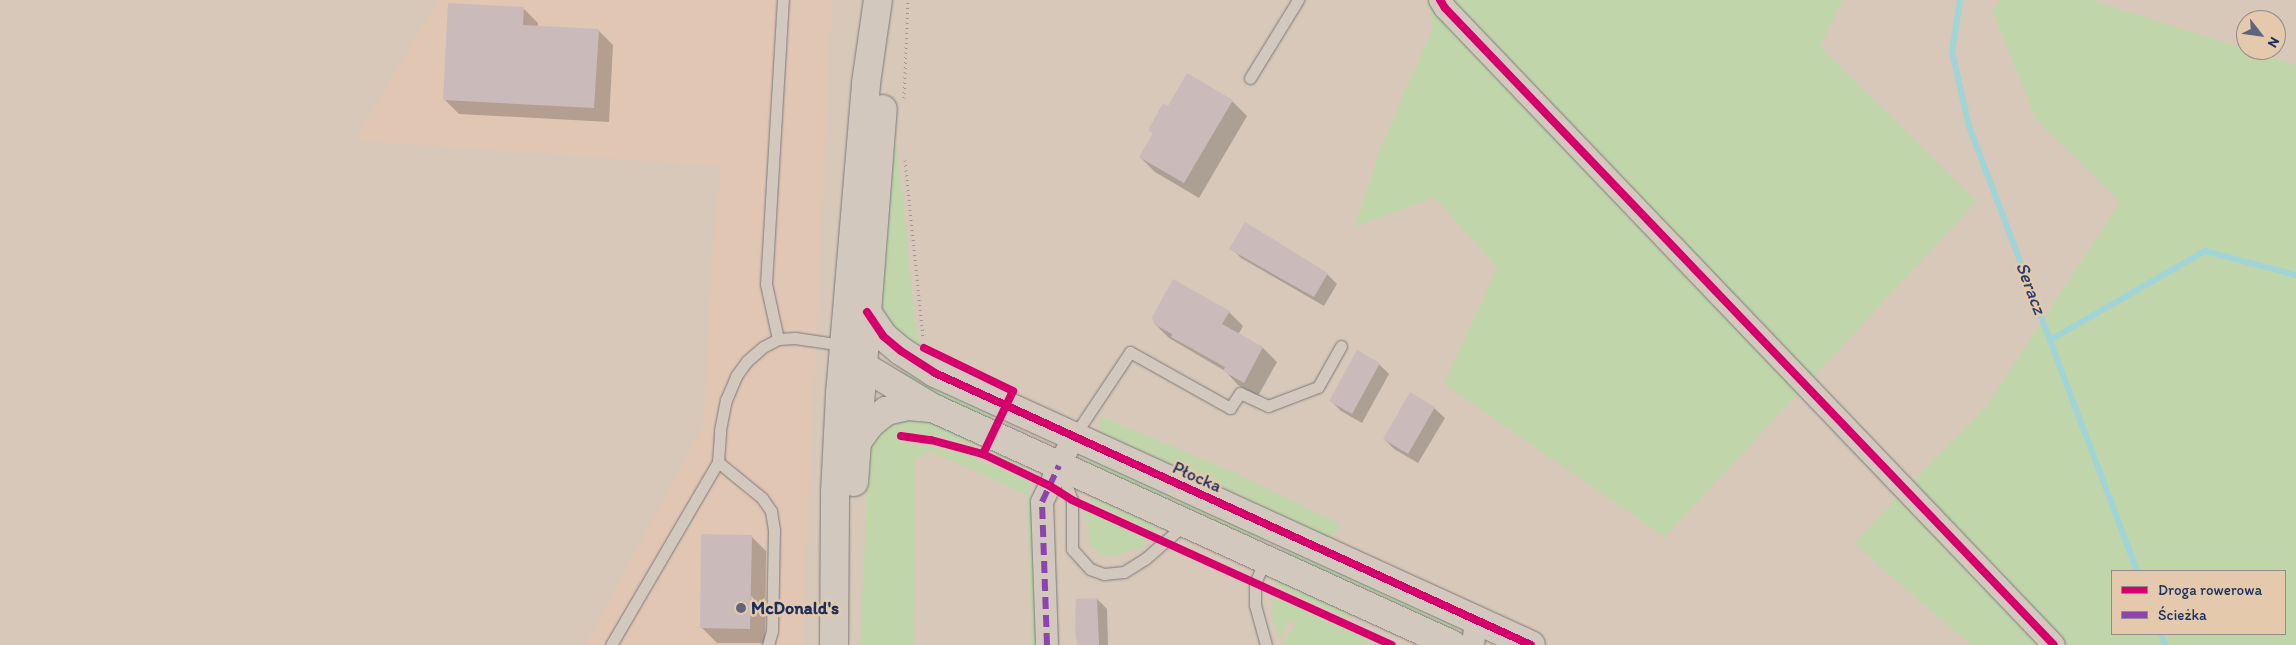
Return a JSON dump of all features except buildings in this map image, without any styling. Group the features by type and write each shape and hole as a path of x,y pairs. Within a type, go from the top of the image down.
{"street":[{"path":"849,645 853,495 857,442 857,355 866,83 878,0"},
{"path":"834,645 835,493 857,355 867,312 884,97 888,0"},
{"path":"1440,0 1451,15 2054,645"},
{"name":"Płocka","path":"867,312 883,336 901,351 935,373 1073,438 1278,530 1475,632 1531,645"},
{"path":"857,355 933,408 1453,645"},
{"name":"Płocka","path":"857,355 935,373"},
{"path":"857,442 870,424 886,411 908,406 933,408"},
{"path":"1047,645 1042,502 1073,438"},
{"path":"1265,560 1278,530"}],"lane":[{"path":"778,339 766,284 783,0"},
{"path":"1250,78 1298,0"},
{"path":"611,645 718,462 720,430 726,400 736,376 758,351 778,339 795,338 857,355"},
{"path":"1073,438 1130,352 1230,408 1240,393 1268,406 1318,387 1342,346"},
{"path":"718,462 762,498 772,511 774,529 772,631 768,645"},
{"path":"1059,466 1072,500 1072,549 1090,569 1104,574 1124,572 1146,559 1185,524"},
{"path":"1265,560 1255,584 1254,605 1266,645"}],"path":[{"path":"904,107 908,0"},
{"path":"905,156 923,339"}],"shaded area":[{"path":"438,0 832,0 802,645 585,645 703,426 714,227 721,166 355,140"}],"green space":[{"path":"1427,0 1843,0 1820,47 1977,201 1665,537 1444,384 1497,268 1435,197 1355,227 1380,149 1433,28"},
{"path":"2001,0 2092,0 2236,46 2236,60 2280,60 2296,65 2296,645 1971,645 1853,543 1986,407 2120,202 2036,120 1992,10"},
{"path":"895,137 904,205 914,318 922,351 903,344 884,316 880,304"},
{"path":"897,372 908,373 993,412 990,421 905,383"},
{"path":"1100,416 1234,472 1342,525 1331,537 1324,535 1158,458 1121,444 1103,435 1099,426"},
{"path":"899,419 944,425 979,444 974,446 944,437 902,431 901,442 959,452 1030,482 1036,645 1032,645 1027,495 930,451 916,460 914,645 860,645 869,448 879,430"},
{"path":"994,450 1026,462 1030,471 997,456"},
{"path":"1090,457 1262,536 1261,540 1259,542 1085,463 1085,460"},
{"path":"1094,498 1155,525 1157,533 1087,500"},
{"path":"1083,509 1149,541 1141,549 1123,552 1122,556 1101,556 1101,553 1089,545 1088,522 1084,519"},
{"path":"1286,548 1459,626 1458,629 1453,631 1286,555"},
{"path":"1278,578 1350,613 1348,619 1276,586"},
{"path":"1274,596 1381,645 1284,645 1290,630 1292,631 1296,624 1288,620 1281,642 1271,617"}],"waterway":[{"name":"Seracz","path":"1960,0 1952,52 1969,126 2137,570"},
{"path":"2050,340 2205,251 2296,275"},
{"name":"Seracz","path":"2161,635 2165,645"}],"marked path":[{"path":"1047,645 1042,502 1059,466"}],"cycle path":[{"path":"1440,0 1445,8 2054,645"},
{"path":"867,312 883,336 901,351 935,373 1531,645"},
{"path":"924,348 1013,391 983,454"},
{"path":"901,436 931,440 983,454 1050,486 1072,500 1392,645"}],"place":[{"name":"McDonald's","path":"741,608"}]}
